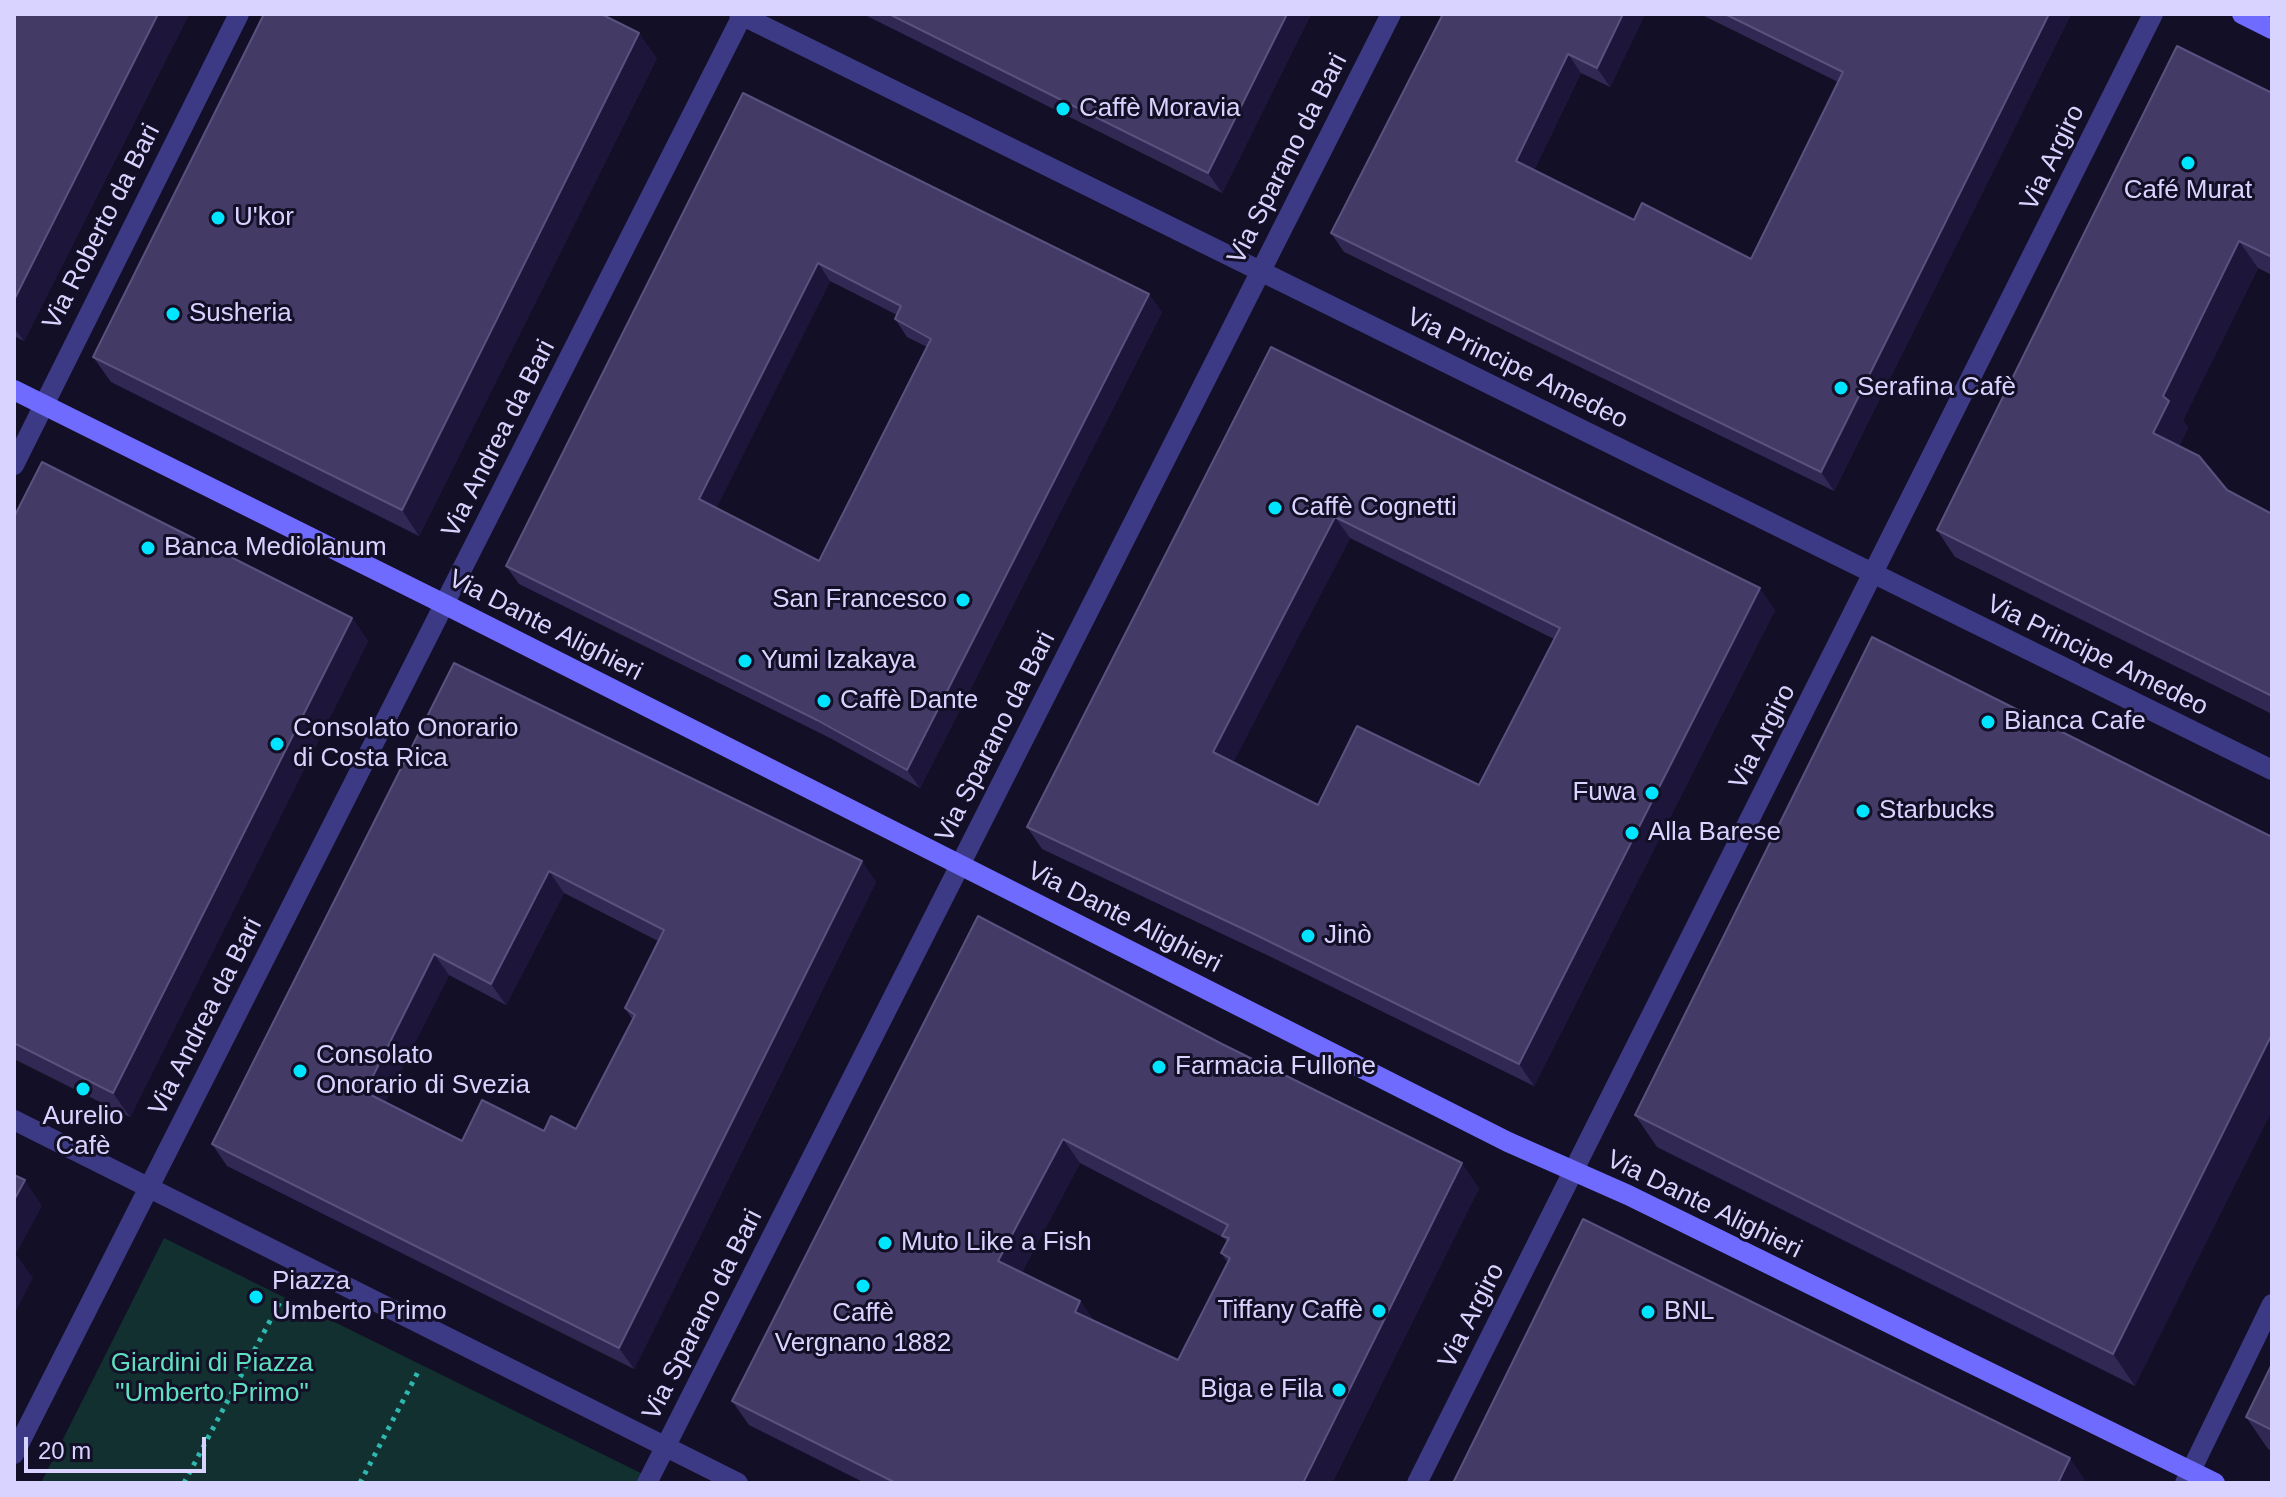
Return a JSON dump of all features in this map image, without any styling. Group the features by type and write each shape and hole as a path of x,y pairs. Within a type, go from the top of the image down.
{"street":[{"name":"Via Roberto da Bari","path":"14,465 239,14"},
{"name":"Via Sparano da Bari","path":"647,1483 1391,14"},
{"name":"Via Argiro","path":"1417,1483 2153,14"},
{"path":"2242,14 2272,29"},
{"name":"Via Principe Amedeo","path":"742,15 2272,770"},
{"name":"Via Andrea da Bari","path":"149,1187 742,15"},
{"name":"Via Dante Alighieri","path":"14,390 1508,1142 1628,1195 2188,1477 2215,1483"},
{"path":"14,1120 738,1483"},
{"path":"14,1454 149,1187"},
{"path":"2188,1477 2272,1304"}],"path":[{"path":"184,1483 280,1302"},
{"path":"360,1483 419,1370"}],"green space":[{"name":"Giardini di Piazza \"Umberto Primo\"","path":"164,1238 661,1483 41,1483"}],"building":[{"path":"14,14 158,14 14,300"},
{"path":"264,14 601,14 639,33 402,510 93,357"},
{"path":"889,14 1287,14 1208,173"},
{"path":"1443,14 1623,14 1597,68 1568,54 1516,161 1634,220 1642,203 1751,259 1843,72 1725,14 2049,14 1821,472 1331,233"},
{"path":"2177,46 2272,93 2272,257 2239,241 2163,396 2169,401 2153,433 2199,456 2227,490 2272,514 2272,696 1937,530"},
{"path":"743,93 1149,294 907,770 817,720 506,566","holes":["818,263 901,306 895,319 931,339 819,561 699,499"]},
{"path":"1271,347 1760,588 1519,1064 1027,827","holes":["1335,517 1560,628 1479,785 1357,726 1318,805 1213,752"]},
{"path":"42,462 352,618 113,1093 14,1043 14,517"},
{"path":"1872,637 2272,837 2272,1034 2113,1354 1635,1115"},
{"path":"454,663 862,861 619,1348 212,1144","holes":["549,871 664,930 625,1008 635,1015 576,1129 551,1116 544,1131 482,1100 462,1141 365,1092 434,954 491,984"]},
{"path":"978,916 1222,1044 1462,1163 1303,1483 896,1483 732,1401","holes":["1063,1139 1228,1225 1222,1236 1229,1238 1221,1253 1230,1258 1178,1360 1075,1312 1080,1301 998,1261"]},
{"path":"14,1175 25,1180 14,1200"},
{"path":"1583,1219 2070,1458 2058,1483 1453,1483"},
{"path":"2272,1364 2272,1430 2246,1417"}],"place":[{"name":"Caffè Moravia","path":"1063,109"},
{"name":"Café Murat","path":"2188,163"},
{"name":"U'kor","path":"218,218"},
{"name":"Susheria","path":"173,314"},
{"name":"Serafina Cafè","path":"1841,388"},
{"name":"Caffè Cognetti","path":"1275,508"},
{"name":"Banca Mediolanum","path":"148,548"},
{"name":"San Francesco","path":"963,600"},
{"name":"Yumi Izakaya","path":"745,661"},
{"name":"Caffè Dante","path":"824,701"},
{"name":"Bianca Cafe","path":"1988,722"},
{"name":"Consolato Onorario di Costa Rica","path":"277,744"},
{"name":"Fuwa","path":"1652,793"},
{"name":"Starbucks","path":"1863,811"},
{"name":"Alla Barese","path":"1632,833"},
{"name":"Jinò","path":"1308,936"},
{"name":"Farmacia Fullone","path":"1159,1067"},
{"name":"Consolato Onorario di Svezia","path":"300,1071"},
{"name":"Aurelio Cafè","path":"83,1089"},
{"name":"Muto Like a Fish","path":"885,1243"},
{"name":"Caffè Vergnano 1882","path":"863,1286"},
{"name":"Piazza Umberto Primo","path":"256,1297"},
{"name":"Tiffany Caffè","path":"1379,1311"},
{"name":"BNL","path":"1648,1312"},
{"name":"Biga e Fila","path":"1339,1390"}]}
